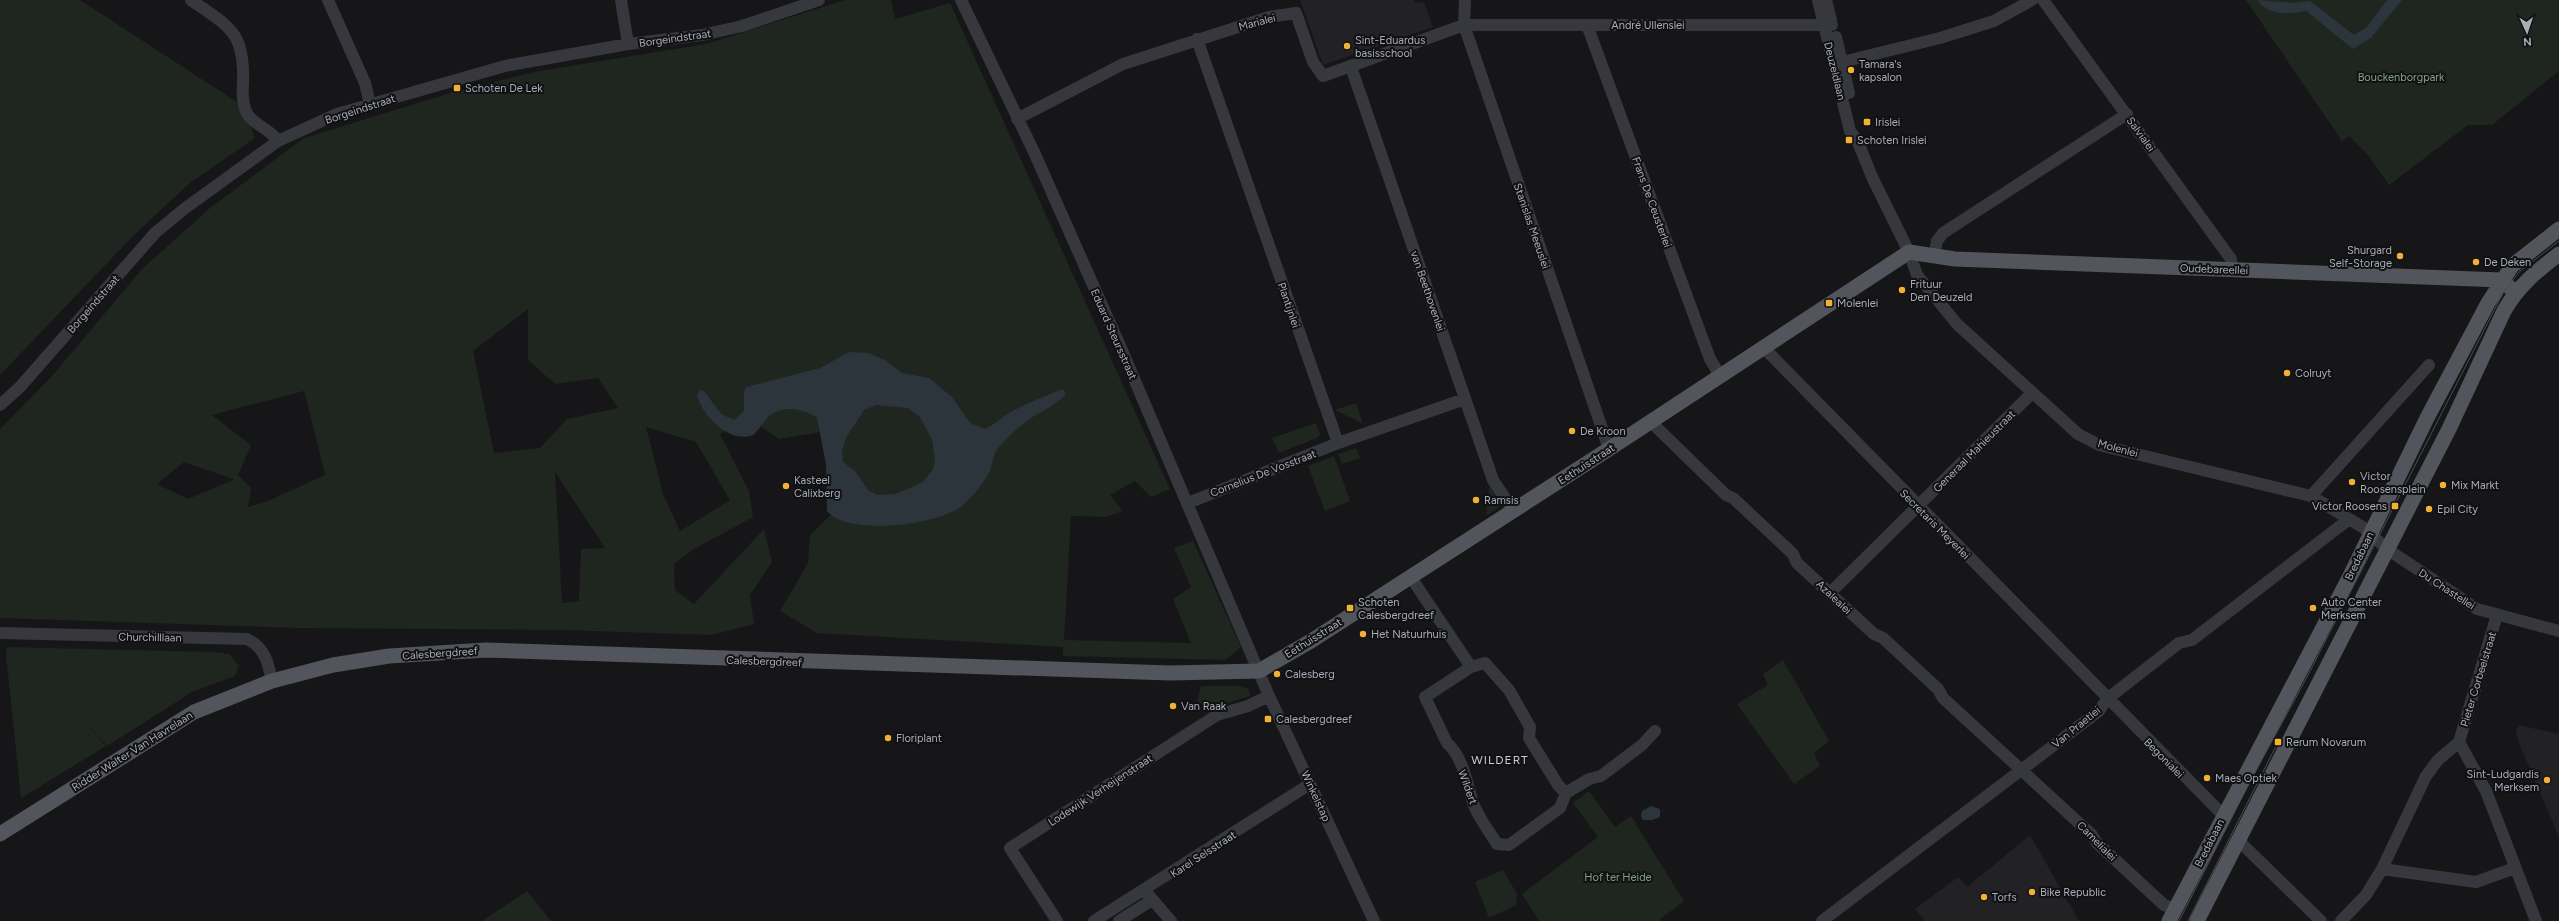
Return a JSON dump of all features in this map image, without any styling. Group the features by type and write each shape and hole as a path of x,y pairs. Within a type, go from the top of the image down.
{"main road":[{"name":"Bredabaan","path":"2172,915 2371,533 2427,418 2501,280 2512,266 2559,229"},
{"name":"Eethuisstraat","path":"1259,671 1311,641 1721,377 1909,252"},
{"name":"Oudebareellei","path":"1909,252 1955,259 2501,280"},
{"name":"Bredabaan","path":"2198,921 2449,429 2515,292 2559,254"},
{"path":"2501,280 2515,292"},
{"name":"Calesbergdreef","path":"272,681 332,665 389,656 486,650 1210,674 1259,671"},
{"name":"Ridder Walter Van Havrelaan","path":"0,834 194,712 272,681"}],"street":[{"path":"191,0 229,26 240,42 243,54 242,93 248,115 278,140"},
{"path":"621,0 628,44"},
{"name":"Borgeindstraat","path":"0,405 20,387 155,233 184,209 278,140 337,114 505,66 628,44 702,35 742,26 819,0"},
{"name":"Eduard Steursstraat","path":"961,0 1040,167 1188,503 1259,671"},
{"name":"Stanislas Meeuslei","path":"1465,0 1464,26 1609,449"},
{"name":"Deuzeldlaan","path":"1818,0 1828,26 1838,63 1850,131 1857,140 1873,179 1909,252"},
{"name":"Deuzeldlaan","path":"1826,0 1828,26"},
{"path":"1838,63 1940,38 1994,21 2032,0"},
{"name":"Salvialei","path":"2043,0 2232,259 2233,270"},
{"path":"330,1 365,83 370,104"},
{"name":"Marialei","path":"1017,119 1123,64 1269,17 1296,13 1313,62 1323,76 1464,26"},
{"name":"Frans De Ceusterlei","path":"1587,25 1710,359 1721,377"},
{"name":"André Ullenslei","path":"1464,26 1828,26"},
{"name":"Plantijnlei","path":"1197,40 1338,443"},
{"name":"van Beethovenlei","path":"1351,67 1494,480 1513,510"},
{"path":"1934,256 1937,241 1943,233 2126,114"},
{"name":"Molenlei","path":"1909,252 1917,275 1957,324 2078,434 2099,445 2310,496 2371,533"},
{"name":"Secretaris Meyerlei","path":"1764,348 2107,699"},
{"path":"2310,496 2429,365"},
{"name":"Generaal Mahieustraat","path":"1830,592 2032,393"},
{"path":"1338,443 1465,399"},
{"name":"Azalealei","path":"1651,422 1726,495 1733,498 1793,554 1798,563 1874,634 1883,638 1938,689 1943,698 2021,770"},
{"name":"Cornelius De Vosstraat","path":"1188,503 1338,443"},
{"name":"Van Praetlei","path":"1822,921 2099,711 2107,699 2179,643 2192,640 2348,520"},
{"name":"Du Chastellei","path":"2371,533 2387,549 2477,609 2559,631"},
{"path":"1410,576 1471,667 1485,663 1509,690 1530,727 1529,738 1558,785 1566,793 1589,779 1601,776 1642,745 1655,731"},
{"name":"Pieter Corbeelstraat","path":"2459,742 2497,615"},
{"name":"Churchilllaan","path":"0,633 247,639 258,644 265,654 272,681"},
{"name":"Wildert","path":"1471,667 1425,697 1447,743 1453,748 1471,788 1474,803 1497,844 1508,845 1560,808 1566,793"},
{"name":"Winkelstap","path":"1259,671 1269,696 1374,921"},
{"name":"Lodewijk Verheijenstraat","path":"1058,921 1010,848 1217,715 1248,706 1269,696"},
{"name":"Begonialei","path":"2107,699 2223,816"},
{"path":"2341,921 2366,895 2382,869 2426,776 2438,760 2459,742 2486,791 2536,921"},
{"name":"Camelialei","path":"2021,770 2164,905 2172,915"},
{"name":"Karel Selsstraat","path":"1120,921 1149,896 1310,784"},
{"path":"2238,841 2321,921"},
{"path":"2382,869 2476,882 2515,868"},
{"path":"1149,896 1171,921"},
{"name":"Karel Selsstraat","path":"1094,921 1149,896"}],"shaded area":[{"name":"Sint-Eduardus basisschool","path":"1300,0 1414,0 1415,3 1424,2 1433,27 1323,65"},
{"path":"2257,0 2294,3 2310,1 2354,35 2367,27 2387,0 2402,0 2371,38 2353,49 2306,11 2279,13 2267,9"},
{"path":"849,352 868,353 885,360 902,373 929,378 952,397 970,423 985,429 1007,414 1023,406 1063,389 1066,394 1056,403 1029,419 997,449 989,473 981,486 964,504 953,511 937,518 896,525 874,526 854,524 838,519 827,511 826,464 817,418 801,410 789,409 777,411 769,416 753,435 744,437 735,436 726,432 711,419 700,403 697,395 700,390 704,391 721,414 734,420 744,411 744,392 746,387 820,368","holes":["876,405 908,408 920,417 932,440 935,459 933,469 923,482 895,494 877,495 868,490 856,472 843,462 842,451 846,438 864,410"]},
{"name":"Sint-Ludgardis Merksem","path":"2518,725 2559,734 2559,837 2520,746 2516,734"},
{"path":"1651,806 1660,809 1660,817 1652,820 1643,820 1641,816 1642,811"},
{"path":"2030,835 2079,921 1925,921 1915,909 1958,877 1967,887"}],"green space":[{"path":"0,0 80,0 243,106 255,138 193,181 158,172 192,181 134,235 0,375"},
{"path":"845,0 891,0 895,19 950,3 1170,489 1151,497 1135,481 1110,495 1123,511 1106,517 1071,516 1064,640 1191,643 1173,599 1191,587 1174,548 1193,541 1241,647 1225,660 1063,656 1063,647 817,633 780,611 808,563 810,535 838,508 833,430 779,439 748,418 720,434 749,491 753,517 694,549 674,564 675,590 694,604 764,529 772,562 750,595 754,624 712,635 563,630 298,628 0,618 0,429 52,376 142,269 210,208 304,138 457,91 539,71 706,44","holes":["528,309 528,360 555,384 598,378 618,408 567,419 540,448 494,453 473,351","304,391 325,475 268,501 248,507 251,488 238,475 251,445 212,415","646,427 696,442 730,500 680,531 663,494","184,462 233,479 188,499 157,484","555,472 605,548 581,549 579,601 562,603"]},
{"name":"Bouckenborgpark","path":"2246,0 2559,0 2559,71 2492,125 2468,125 2389,185 2369,156 2349,136 2342,141"},
{"path":"1356,403 1363,424 1335,410"},
{"path":"1316,423 1320,434 1317,438 1279,453 1272,438"},
{"path":"1356,448 1360,458 1342,464 1338,454"},
{"path":"1334,456 1350,501 1325,511 1308,466"},
{"path":"1493,485 1505,503 1486,516 1489,488"},
{"path":"7,647 213,652 229,654 239,666 235,676 192,692 107,746 56,690 106,746 21,798 6,655"},
{"path":"1783,660 1829,741 1814,753 1820,766 1794,784 1737,704 1768,685 1763,674"},
{"path":"1201,686 1240,686 1249,689 1250,696 1210,709 1197,702"},
{"name":"Hof ter Heide","path":"1589,791 1615,827 1631,816 1684,901 1658,921 1539,921 1522,894 1598,837 1573,803"},
{"path":"1503,870 1517,894 1516,905 1489,918 1475,882"},
{"path":"527,891 551,921 482,921"}],"tram line":[{"path":"2179,921 2254,774 2306,679 2503,293 2519,272 2559,241"},
{"path":"2188,921 2276,746"}],"place":[{"name":"Sint-Eduardus basisschool","path":"1347,46"},
{"name":"Tamara's kapsalon","path":"1851,70"},
{"name":"Schoten De Lek","path":"457,88"},
{"name":"Irislei","path":"1867,122"},
{"name":"Schoten Irislei","path":"1849,140"},
{"name":"Shurgard Self-Storage","path":"2400,256"},
{"name":"De Deken","path":"2476,262"},
{"name":"Frituur Den Deuzeld","path":"1902,290"},
{"name":"Molenlei","path":"1829,303"},
{"name":"Colruyt","path":"2287,373"},
{"name":"De Kroon","path":"1572,431"},
{"name":"Victor Roosensplein","path":"2352,482"},
{"name":"Mix Markt","path":"2443,485"},
{"name":"Kasteel Calixberg","path":"786,486"},
{"name":"Ramsis","path":"1476,500"},
{"name":"Victor Roosens","path":"2395,506"},
{"name":"Epil City","path":"2429,509"},
{"name":"Schoten Calesbergdreef","path":"1350,608"},
{"name":"Auto Center Merksem","path":"2313,608"},
{"name":"Het Natuurhuis","path":"1363,634"},
{"name":"Calesberg","path":"1277,674"},
{"name":"Van Raak","path":"1173,706"},
{"name":"Calesbergdreef","path":"1268,719"},
{"name":"Floriplant","path":"888,738"},
{"name":"Rerum Novarum","path":"2278,742"},
{"name":"Maes Optiek","path":"2207,778"},
{"name":"Sint-Ludgardis Merksem","path":"2547,780"},
{"name":"Bike Republic","path":"2032,892"},
{"name":"Torfs","path":"1984,897"}],"district":[{"name":"WILDERT","path":"1500,760"}]}
